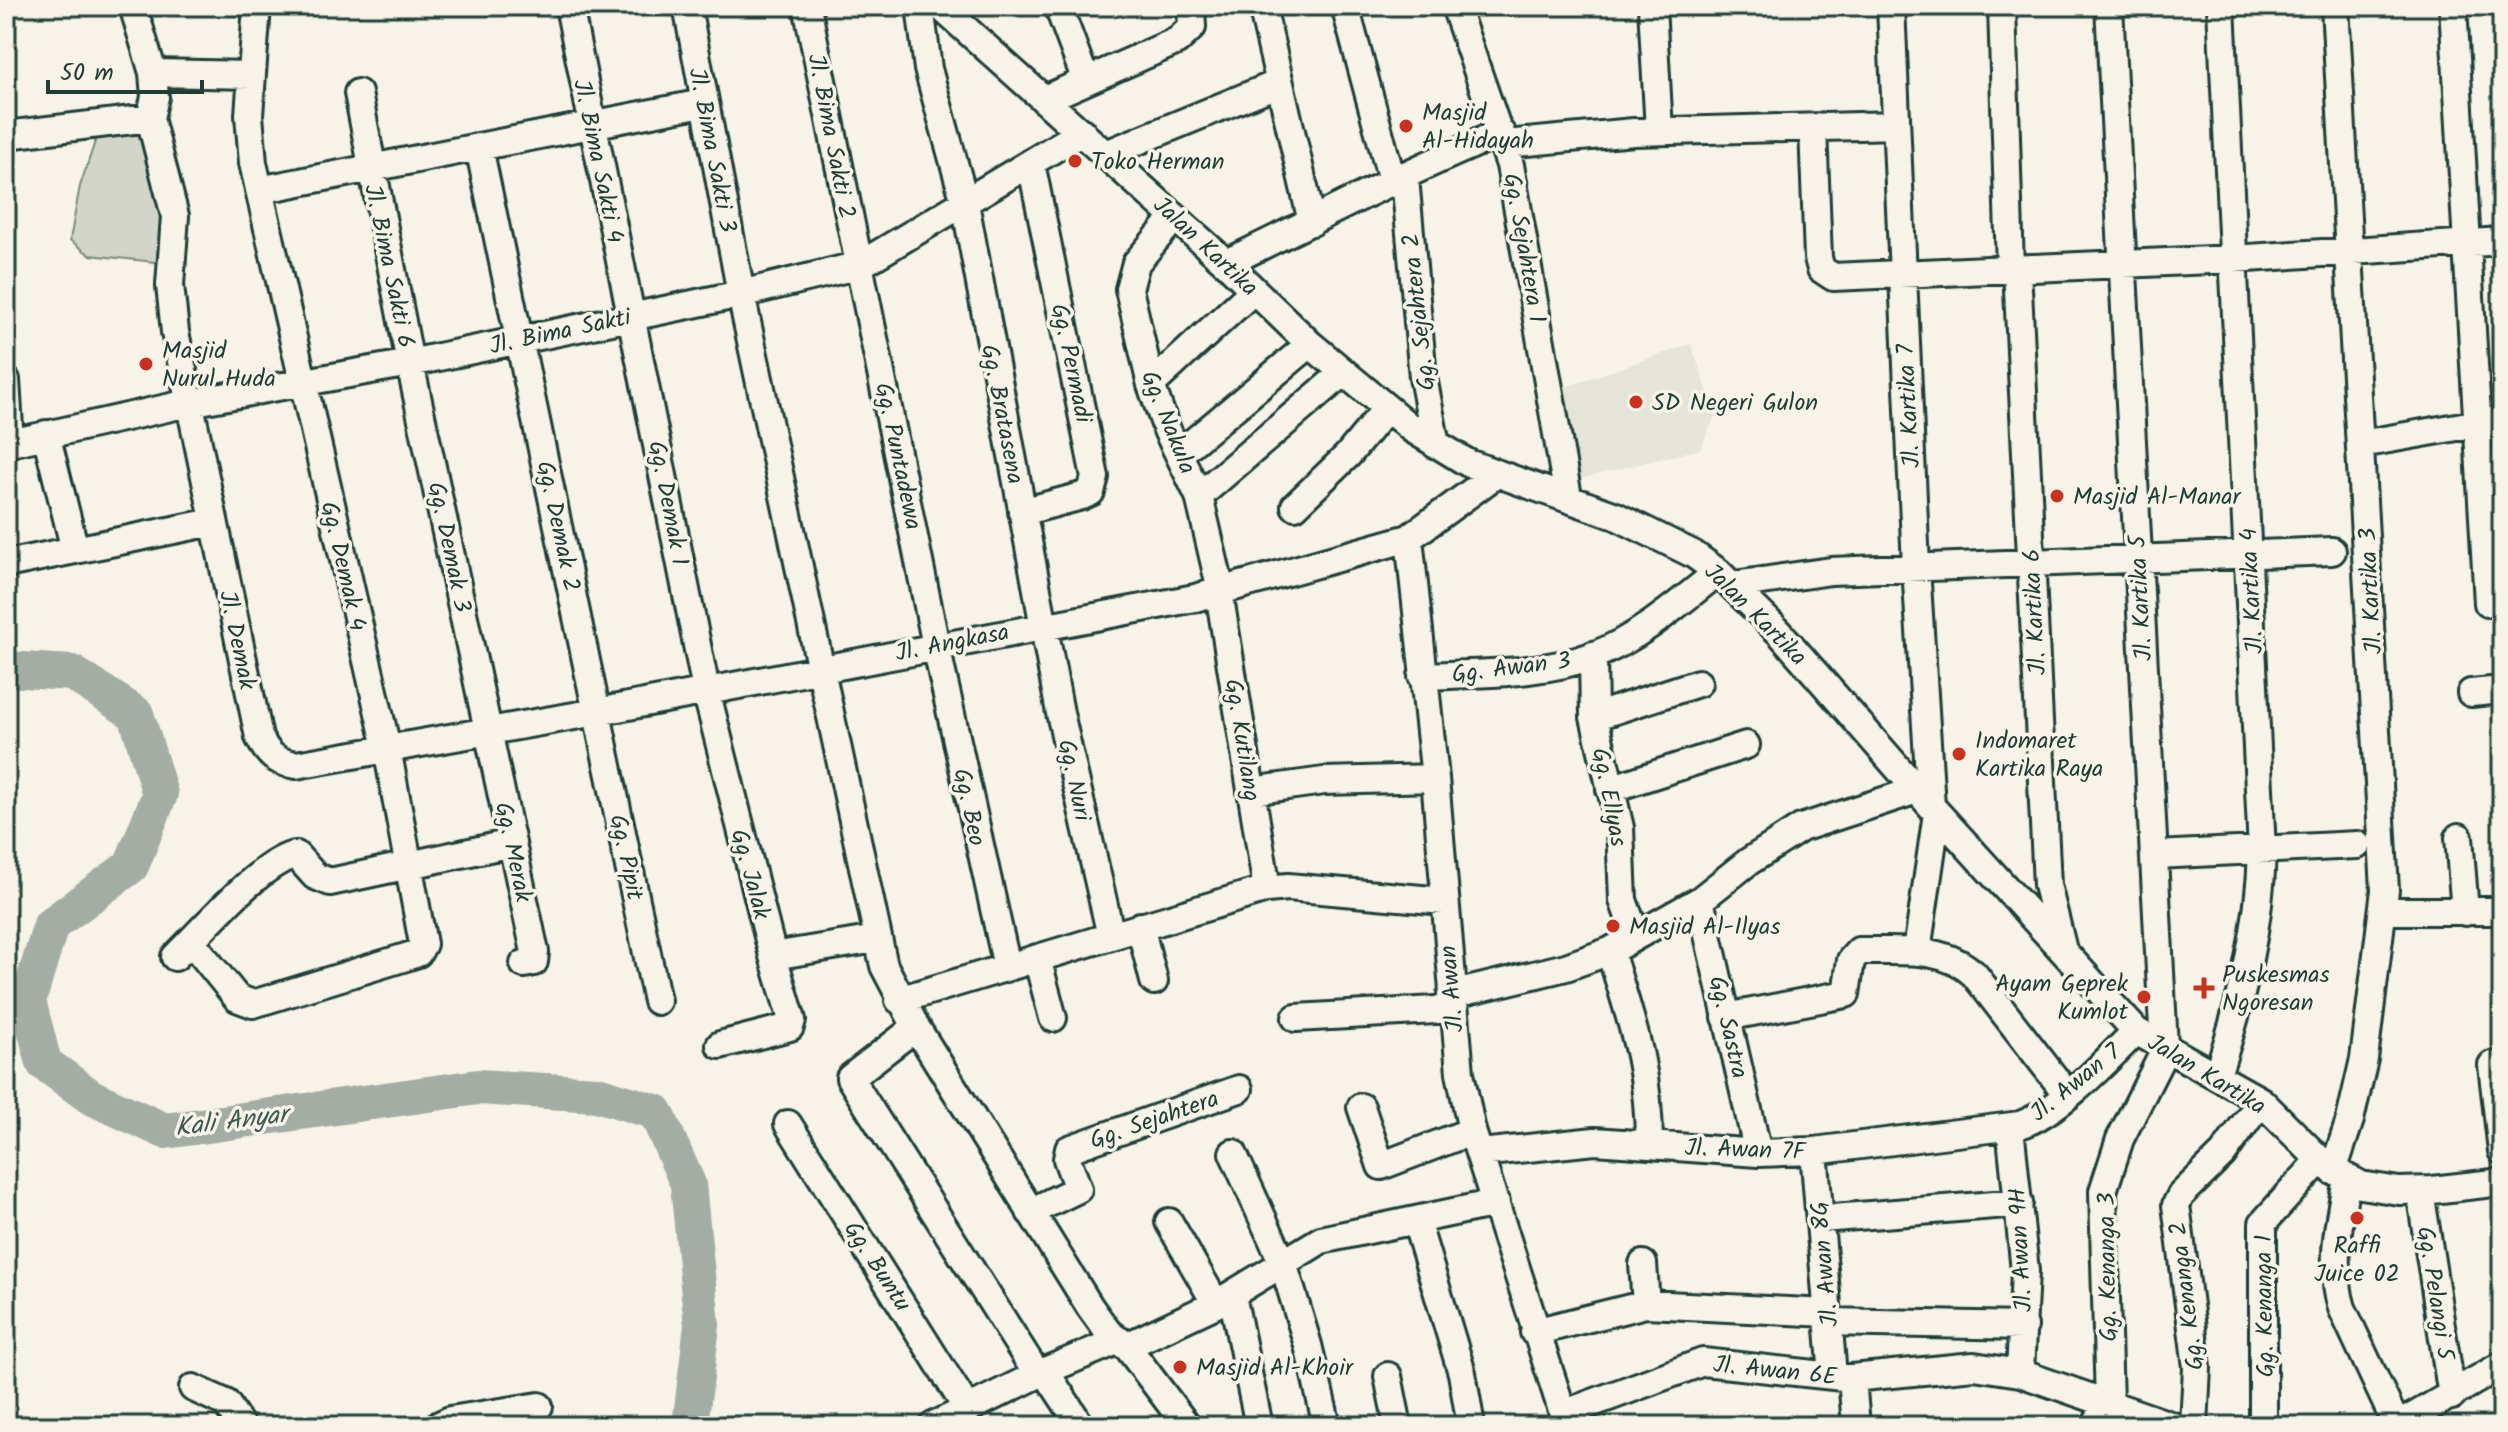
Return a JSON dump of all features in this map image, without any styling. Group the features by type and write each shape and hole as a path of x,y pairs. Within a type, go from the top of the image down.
{"street":[{"name":"Jl. Demak","path":"133,6 153,73 155,97 150,118 175,216 170,285 189,403 259,737 266,751 282,763 296,765 387,748"},
{"name":"Gg. Demak 4","path":"257,6 249,137 302,383 387,748 423,944 418,953 253,1004 237,998 183,949 236,896 286,857 296,855 315,876 330,882 407,867"},
{"name":"Jl. Bima Sakti 4","path":"569,6 632,316"},
{"name":"Jl. Bima Sakti 3","path":"687,6 741,294 876,939 899,1000 1030,1212 1103,1326 1123,1343 1187,1426"},
{"name":"Jl. Bima Sakti 2","path":"807,6 838,171 860,265"},
{"name":"Gg. Bratasena","path":"920,6 920,28 936,108 965,203 1044,624"},
{"name":"Jalan Kartika","path":"940,6 1226,263 1310,344 1386,409 1436,445 1495,475 1568,497 1661,537 1726,578 1850,711 1928,803 2136,1031 2261,1101 2333,1170 2377,1189 2420,1191 2502,1182"},
{"path":"1058,6 1086,81"},
{"path":"1045,99 1185,36 1193,20 1191,6"},
{"path":"1262,6 1312,222"},
{"name":"Gg. Sejahtera 2","path":"1345,6 1399,181 1423,377 1436,445"},
{"name":"Gg. Sejahtera 1","path":"1455,6 1503,138 1524,231 1568,497"},
{"path":"1652,6 1659,131"},
{"name":"Jl. Kartika 7","path":"1891,6 1928,803 1917,951"},
{"name":"Jl. Kartika 6","path":"2002,6 2047,896 2064,953"},
{"name":"Jl. Kartika 5","path":"2109,6 2165,1048"},
{"name":"Jl. Kartika 4","path":"2217,1075 2248,963 2260,893 2262,851 2221,6"},
{"name":"Jl. Kartika 3","path":"2333,1170 2350,1120 2364,1059 2384,911 2335,6"},
{"path":"2453,6 2464,243 2490,421 2488,603"},
{"path":"153,73 252,75"},
{"path":"1106,154 1279,83"},
{"name":"Jl. Bima Sakti 6","path":"358,93 370,169 410,363"},
{"path":"259,190 703,103"},
{"path":"6,135 150,118"},
{"path":"1226,263 1399,181 1431,162 1503,138 1896,125"},
{"path":"1813,128 1821,269 1839,278 2233,259 2502,241"},
{"name":"Jl. Bima Sakti","path":"8,443 189,403 410,363 741,294 860,265 1082,132"},
{"name":"Gg. Demak 2","path":"479,147 597,712"},
{"name":"Gg. Permadi","path":"1022,512 1082,496 1095,486 1031,163"},
{"name":"Gg. Nakula","path":"1175,217 1136,263 1131,278 1133,310 1151,385 1199,496 1220,591"},
{"name":"Gg. Puntadewa","path":"860,265 936,646"},
{"path":"1151,385 1254,290"},
{"name":"Gg. Demak 1","path":"632,316 706,690"},
{"path":"1179,454 1310,344"},
{"name":"Gg. Demak 3","path":"410,363 490,732"},
{"path":"1199,496 1343,373"},
{"path":"6,380 8,443"},
{"path":"1295,506 1348,455 1386,409"},
{"path":"2361,444 2490,421"},
{"path":"46,434 75,550"},
{"name":"Jl. Angkasa","path":"387,748 597,712 1220,591 1409,538 1495,475"},
{"path":"6,564 213,522"},
{"name":"Jl. Awan","path":"1409,538 1435,778 1460,1073 1476,1142 1534,1332 1565,1420"},
{"path":"1726,578 1916,567 2137,561 2332,551"},
{"name":"Gg. Awan 3","path":"1422,676 1535,668 1593,655 1726,578"},
{"name":"Gg. Kutilang","path":"1220,591 1267,889"},
{"name":"Gg. Nuri","path":"1044,624 1082,817 1111,936"},
{"name":"Gg. Beo","path":"936,646 1007,967"},
{"name":"Gg. Ellyas","path":"1593,655 1594,717 1620,828 1623,900 1636,936"},
{"path":"1594,717 1698,683"},
{"name":"Gg. Jalak","path":"706,690 792,1020 790,1027 720,1045"},
{"path":"2471,693 2502,690"},
{"name":"Gg. Pipit","path":"597,712 657,1001"},
{"name":"Gg. Merak","path":"490,732 535,952 534,962 524,964"},
{"path":"1610,789 1746,745"},
{"path":"1251,791 1324,781 1435,778"},
{"path":"1296,1018 1452,1002 1566,967 1610,951 1700,900 1748,862 1801,828 1928,803"},
{"path":"2459,837 2465,912"},
{"path":"407,867 512,843"},
{"path":"2156,855 2357,845"},
{"path":"899,1000 1267,889 1300,887 1444,901"},
{"name":"Gg. Sastra","path":"1700,900 1758,1153"},
{"path":"2384,911 2502,911"},
{"path":"1140,926 1154,981"},
{"path":"773,956 876,939"},
{"path":"1610,951 1644,1062 1649,1144"},
{"path":"1726,1017 1846,994 1851,960 1859,951 1917,951 1961,962 1974,974 2067,1094"},
{"path":"1037,958 1053,1018"},
{"path":"916,1027 850,1078 1041,1373 1081,1426"},
{"name":"Jl. Awan 7","path":"2010,1127 2029,1122 2067,1094 2136,1031"},
{"name":"Gg. Kenanga 3","path":"2109,1404 2103,1191 2120,1139 2165,1048"},
{"path":"2492,1065 2502,1151"},
{"name":"Gg. Sejahtera","path":"1030,1212 1078,1189 1067,1159 1069,1149 1239,1089"},
{"name":"Gg. Kenanga 2","path":"2194,1426 2197,1367 2176,1205 2181,1195 2223,1154 2261,1101"},
{"name":"Jl. Awan 7F","path":"1361,1107 1381,1166 1476,1142 1649,1144 1758,1153 1814,1151 2010,1127"},
{"name":"Gg. Buntu","path":"788,1124 968,1410"},
{"name":"Jl. Awan 9H","path":"2010,1127 2025,1271 2020,1373"},
{"name":"Jl. Awan 8G","path":"1814,1151 1828,1318 1856,1426"},
{"path":"1233,1153 1283,1263 1308,1345 1327,1426"},
{"path":"2333,1170 2337,1289 2342,1308 2397,1426 2441,1409 2502,1365"},
{"name":"Gg. Kenanga 1","path":"2263,1426 2263,1223 2333,1170"},
{"name":"Gg. Pelangi 5","path":"2420,1191 2441,1409"},
{"path":"933,1426 1041,1373 1123,1343 1224,1300 1309,1246 1333,1237 1496,1203"},
{"path":"1821,1219 2019,1203"},
{"path":"1416,1221 1462,1373 1471,1426"},
{"path":"1169,1222 1224,1300 1259,1426"},
{"path":"1643,1264 1646,1304"},
{"path":"1534,1332 1646,1304 1828,1318 2024,1326"},
{"name":"Jl. Awan 6E","path":"1565,1420 1703,1362 1842,1377 1974,1366 2020,1373 2173,1426"},
{"path":"1388,1376 1398,1426"},
{"path":"193,1388 226,1403 241,1426"},
{"path":"2094,1426 2109,1404"},
{"path":"437,1426 450,1420 539,1406"}],"shaded area":[{"path":"123,131 143,135 165,194 164,267 155,262 90,255 70,240 80,186 98,133"},
{"name":"SD Negeri Gulon","path":"1691,344 1716,415 1700,449 1575,480 1559,389"}],"waterway":[{"name":"Kali Anyar","path":"6,669 72,673 136,714 160,794 131,866 51,925 28,1001 44,1063 91,1097 165,1131 478,1087 597,1094 656,1112 688,1184 702,1325 690,1426"}],"place":[{"name":"Masjid Al-Hidayah","path":"1406,126"},
{"name":"Toko Herman","path":"1075,161"},
{"name":"Masjid Nurul Huda","path":"146,364"},
{"name":"SD Negeri Gulon","path":"1636,402"},
{"name":"Masjid Al-Manar","path":"2057,496"},
{"name":"Indomaret Kartika Raya","path":"1959,754"},
{"name":"Masjid Al-Ilyas","path":"1613,926"},
{"name":"Puskesmas Ngoresan","path":"2204,988"},
{"name":"Ayam Geprek Kumlot","path":"2144,997"},
{"name":"Raffi Juice 02","path":"2357,1218"},
{"name":"Masjid Al-Khoir","path":"1180,1367"}]}
